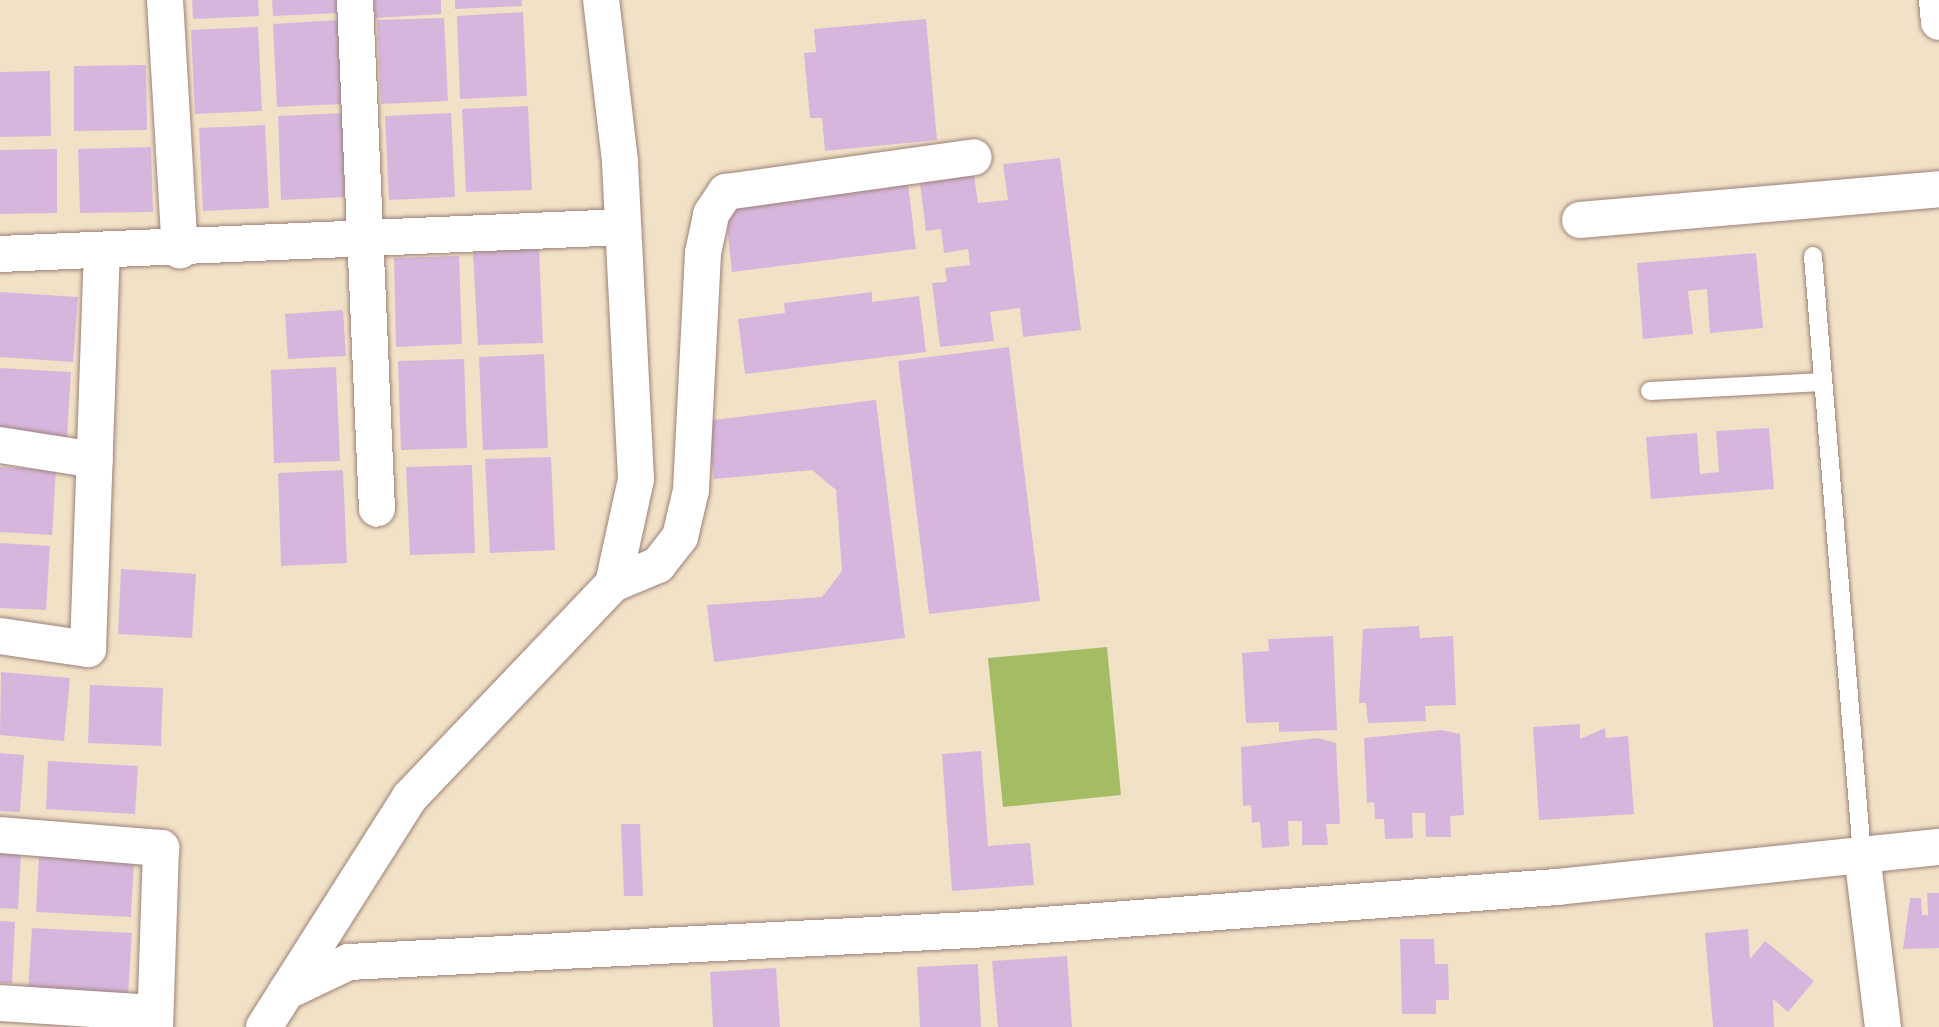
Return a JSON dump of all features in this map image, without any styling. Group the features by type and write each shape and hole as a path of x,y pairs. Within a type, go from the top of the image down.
{"street":[{"path":"165,0 180,251"},
{"path":"355,0 377,509"},
{"path":"601,0 623,227 636,479 613,584"},
{"path":"1937,0 1939,22"},
{"path":"264,1027 410,797 613,584 658,565 680,537 691,490 703,253 711,214 726,192 974,157"},
{"path":"1580,220 1939,189"},
{"path":"0,254 180,251 623,227"},
{"path":"0,636 88,649 102,252"},
{"path":"0,445 95,460"},
{"path":"0,835 161,848 155,1020 0,1003"},
{"path":"286,992 349,962 989,929 1557,887 1939,847"},
{"path":"1862,854 1883,1027"}],"lane":[{"path":"1813,256 1862,854"},
{"path":"1650,391 1823,382"}],"green space":[{"path":"1107,647 1121,795 1003,807 988,658"}],"building":[{"path":"192,0 258,0 259,16 193,19"},
{"path":"272,0 339,0 340,13 273,16"},
{"path":"374,0 441,0 441,14 375,18"},
{"path":"455,0 522,0 522,6 455,9"},
{"path":"523,12 527,96 460,99 457,16"},
{"path":"444,18 448,101 381,104 377,20"},
{"path":"926,19 937,140 825,151 822,118 810,118 804,53 816,52 814,29"},
{"path":"339,20 343,104 277,107 273,24"},
{"path":"258,27 262,111 195,114 191,30"},
{"path":"146,65 147,130 74,131 74,66"},
{"path":"50,71 51,136 0,137 0,72"},
{"path":"528,106 532,190 466,192 462,109"},
{"path":"344,113 348,197 281,200 278,116"},
{"path":"451,113 455,197 389,200 385,116"},
{"path":"265,125 269,208 203,211 199,128"},
{"path":"151,147 153,212 80,213 78,149"},
{"path":"57,149 57,213 0,214 0,150"},
{"path":"1060,158 1081,330 1023,337 1020,308 990,312 994,341 940,347 932,283 947,282 945,268 970,265 968,249 944,253 941,229 926,231 919,175 973,168 978,203 1008,200 1003,164"},
{"path":"907,176 916,249 732,272 725,207"},
{"path":"539,249 543,343 478,345 473,252"},
{"path":"1756,253 1763,328 1710,333 1707,289 1688,291 1693,334 1643,339 1637,263"},
{"path":"459,256 462,344 396,347 394,258"},
{"path":"0,292 78,297 73,362 0,357"},
{"path":"872,292 872,302 919,296 926,352 745,374 738,319 785,313 784,303"},
{"path":"343,310 346,356 288,359 285,314"},
{"path":"1009,347 1040,601 929,614 898,361"},
{"path":"544,354 548,448 483,450 479,357"},
{"path":"464,359 467,448 401,450 398,361"},
{"path":"336,367 340,461 274,463 271,370"},
{"path":"0,368 71,372 67,437 0,433"},
{"path":"876,400 905,638 714,662 707,605 822,597 842,571 836,490 812,470 714,479 706,421"},
{"path":"1769,428 1774,489 1651,499 1646,437 1697,433 1700,474 1719,472 1716,431"},
{"path":"551,457 555,550 490,553 485,459"},
{"path":"472,465 475,553 410,555 406,467"},
{"path":"0,467 56,470 52,535 0,532"},
{"path":"343,470 347,563 281,566 278,473"},
{"path":"0,543 50,546 46,610 0,608"},
{"path":"121,569 196,574 192,638 118,634"},
{"path":"1419,626 1420,638 1453,636 1456,705 1425,706 1426,721 1368,723 1366,703 1359,703 1363,629"},
{"path":"1333,636 1337,730 1279,732 1279,722 1246,723 1242,653 1269,651 1268,639"},
{"path":"1,672 70,678 64,741 0,735"},
{"path":"90,685 163,688 161,746 88,743"},
{"path":"1580,724 1580,739 1605,728 1606,738 1628,736 1634,814 1539,820 1533,727"},
{"path":"1442,730 1460,734 1464,815 1450,816 1451,837 1426,837 1425,813 1412,813 1413,838 1385,839 1384,819 1375,819 1374,802 1367,803 1364,738"},
{"path":"1318,738 1336,743 1340,824 1326,824 1328,845 1302,845 1302,821 1288,821 1289,846 1262,848 1260,822 1252,823 1251,805 1243,806 1241,747"},
{"path":"981,751 988,846 1030,843 1034,885 952,891 942,754"},
{"path":"0,753 24,755 20,812 0,811"},
{"path":"48,761 138,766 135,814 46,809"},
{"path":"621,824 640,824 643,896 624,896"},
{"path":"0,853 21,854 18,909 0,908"},
{"path":"39,856 134,861 131,917 36,912"},
{"path":"1927,893 1939,893 1939,948 1903,949 1910,898 1921,898 1922,915 1928,915"},
{"path":"0,921 15,922 12,983 0,983"},
{"path":"32,928 132,933 128,994 28,990"},
{"path":"1748,929 1750,959 1765,941 1814,981 1788,1012 1773,999 1774,1027 1713,1027 1705,933"},
{"path":"1400,939 1434,939 1435,964 1448,964 1449,1000 1436,1000 1436,1014 1402,1014"},
{"path":"1067,956 1072,1027 998,1027 992,961"},
{"path":"978,964 981,1027 920,1027 917,967"},
{"path":"776,968 780,1027 713,1027 710,972"}]}
